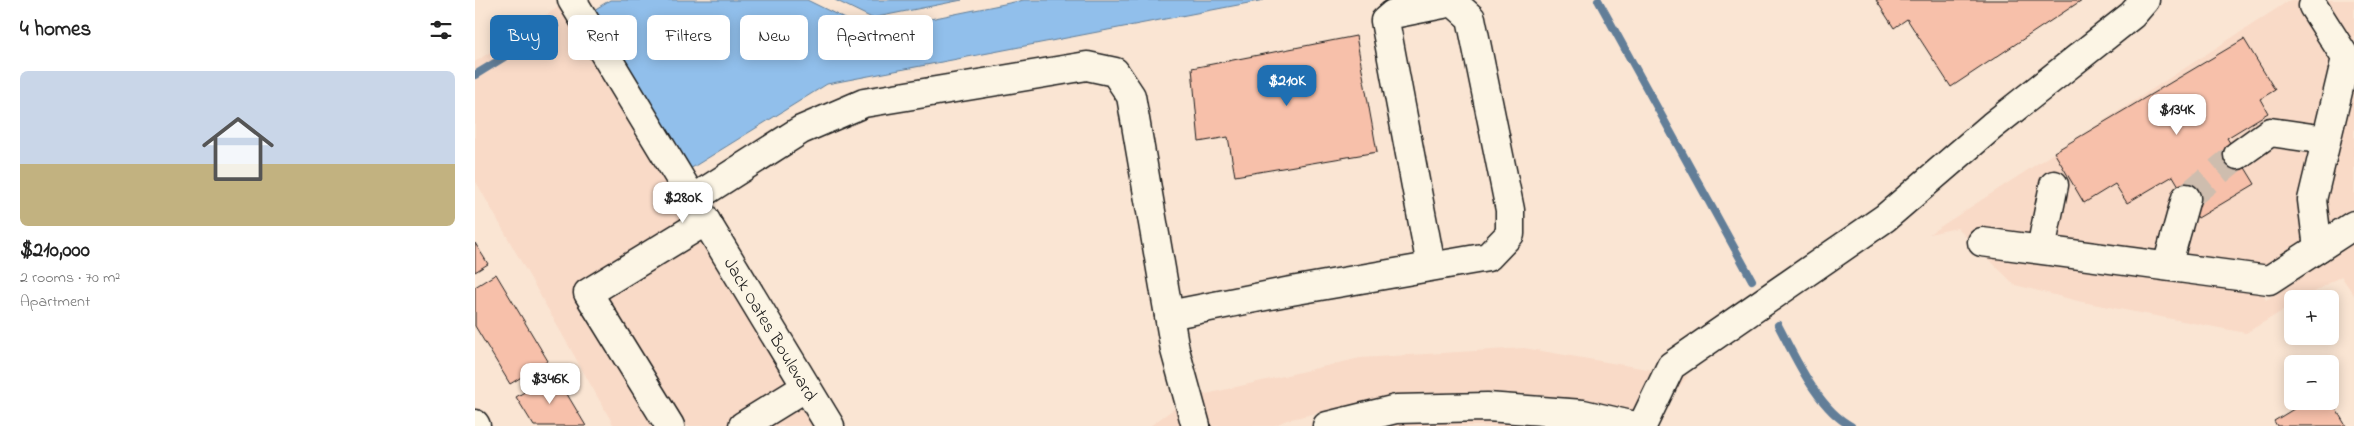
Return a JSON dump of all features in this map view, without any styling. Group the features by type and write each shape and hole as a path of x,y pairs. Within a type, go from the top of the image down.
{"street":[{"name":"Jack Oates Boulevard","path":"572,0 830,426"},
{"path":"1642,426 1671,366 1885,218 1992,126 2132,15 2145,0"},
{"path":"1169,315 1291,291 1488,257 1510,234 1510,210 1471,18 1453,2 1393,14 1385,21 1431,266"},
{"path":"2313,6 2347,58 2311,200 2318,248"},
{"path":"670,426 588,293 699,210 801,130 864,104 1087,66 1115,72 1131,96 1175,350 1196,426"},
{"path":"2238,155 2270,132 2325,140"},
{"path":"2041,249 2055,185"},
{"path":"2167,266 2186,198"},
{"path":"1982,242 2269,280 2354,225"},
{"path":"743,426 806,387"},
{"path":"1327,426 1396,409 1414,417 1487,406 1583,414 1635,426"}],"shaded area":[{"path":"2290,0 2354,0 2354,207 2250,274 2266,300 2354,243 2354,295 2341,276 2318,290 2284,290 2284,310 2246,333 2082,302 2015,285 1957,228 1929,234"},
{"path":"560,6 568,19 568,60 593,60 814,426 614,426 475,180 475,62 490,52 490,60 558,60 558,15 546,15"},
{"path":"1524,348 1688,376 1655,415 1583,399 1485,391 1391,395 1287,420 1273,426 1150,426 1189,398 1360,358"},
{"path":"1488,421 1549,426 1391,426 1400,424"}],"water":[{"path":"610,0 807,0 838,15 818,15 818,60 933,60 933,18 1024,0 1264,0 827,84 690,169 624,60 637,60 637,15 597,15 594,10"},
{"path":"835,0 962,0 887,15 866,15"}],"building":[{"path":"1876,0 2082,0 1951,87 1907,19 1894,28"},
{"path":"1356,36 1377,152 1235,176 1228,137 1199,142 1192,68"},
{"path":"2244,39 2275,90 2260,99 2268,113 2227,138 2255,184 2198,218 2173,176 2127,203 2115,184 2084,203 2054,152"},
{"path":"475,243 488,264 475,272"},
{"path":"496,274 548,361 510,384 475,326 475,287"},
{"path":"555,374 586,426 534,426 516,397"},
{"path":"2292,410 2337,410 2346,426 2277,426 2274,421"}],"waterway":[{"path":"1598,0 1752,280"},
{"path":"475,75 499,60"},
{"path":"1778,325 1800,367 1818,395 1828,408 1851,426"}],"tunnel":[{"path":"2186,198 2238,155"}]}
